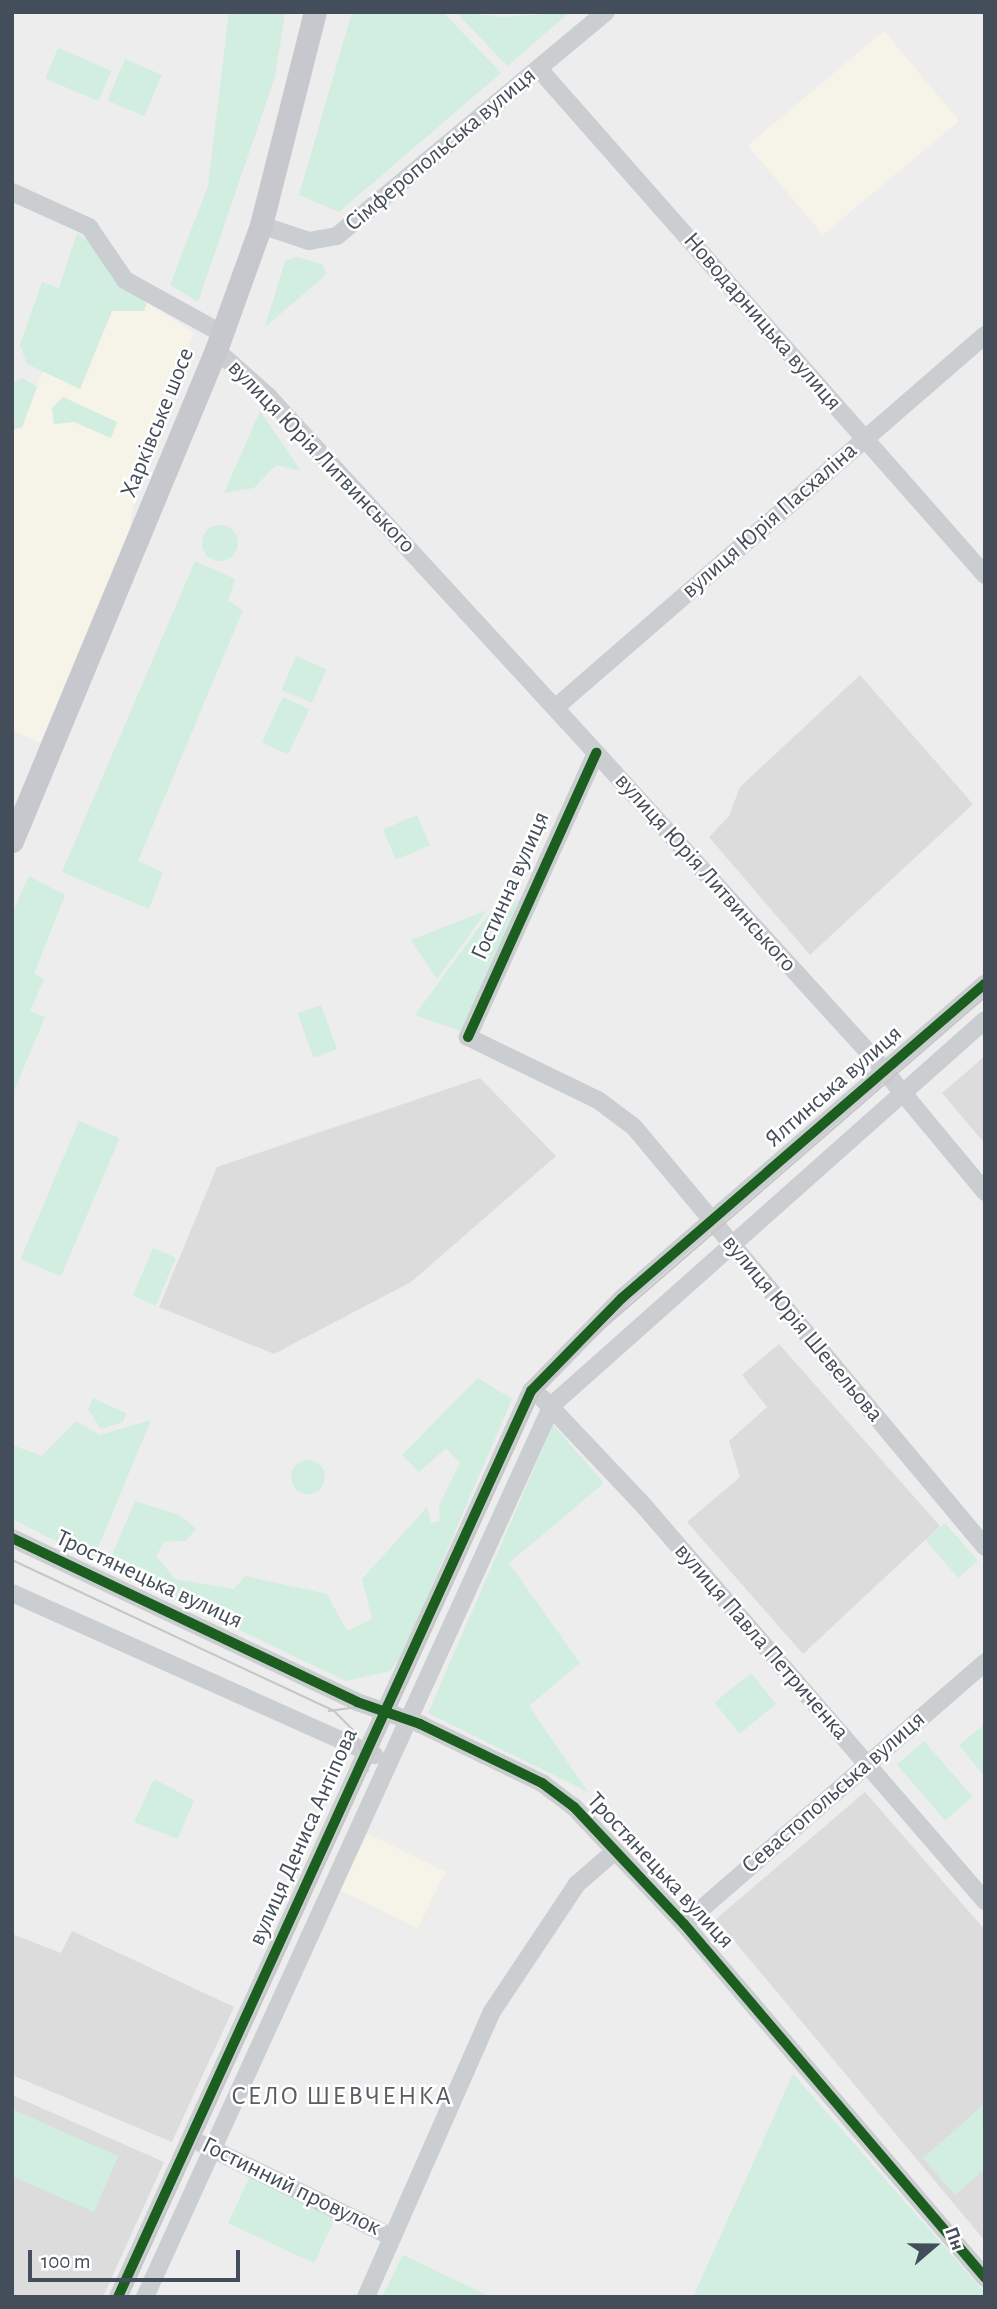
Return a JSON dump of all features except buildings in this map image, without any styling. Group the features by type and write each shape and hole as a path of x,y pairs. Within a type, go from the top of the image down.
{"main road":[{"name":"Харківське шосе","path":"12,841 218,342 261,225 315,12"}],"street":[{"name":"Сімферопольська вулиця","path":"261,225 309,241 337,236 606,12"},
{"name":"Новодарницька вулиця","path":"539,69 985,575"},
{"name":"вулиця Юрія Литвинського","path":"12,192 89,227 125,280 218,342 884,1071 985,1192"},
{"name":"вулиця Юрія Пасхаліна","path":"555,708 985,335"},
{"name":"Гостинна вулиця","path":"468,1037 596,753"},
{"name":"Ялтинська вулиця","path":"711,1221 985,984"},
{"name":"Ялтинська вулиця","path":"729,1243 985,1020"},
{"name":"вулиця Юрія Шевельова","path":"468,1037 598,1100 634,1127 985,1547"},
{"name":"вулиця Дениса Антіпова","path":"118,2297 531,1391 558,1357 711,1221"},
{"name":"вулиця Дениса Антіпова","path":"145,2297 406,1718 552,1405 729,1243"},
{"name":"вулиця Павла Петриченка","path":"531,1391 552,1405 985,1901"},
{"name":"Тростянецька вулиця","path":"12,1538 542,1783 615,1851 684,1924 985,2278"},
{"path":"12,1593 387,1761"},
{"name":"Севастопольська вулиця","path":"684,1924 985,1662"},
{"path":"366,2297 491,2013 578,1884 615,1851"},
{"name":"Гостинний провулок","path":"190,2137 393,2238"}],"shaded area":[{"path":"884,31 959,121 823,235 748,145"},
{"path":"147,302 194,333 135,494 129,533 40,743 12,730 12,430 22,427 43,371 80,389 112,310 144,311"},
{"path":"860,675 973,804 810,955 709,837 729,816 740,787"},
{"path":"985,1056 985,1144 942,1093"},
{"path":"480,1078 556,1156 411,1282 274,1354 159,1307 217,1167"},
{"path":"779,1344 940,1526 803,1654 687,1522 740,1477 729,1441 767,1407 742,1375"},
{"path":"865,1792 985,1930 985,2241 716,1919"},
{"path":"362,1831 446,1872 418,1928 334,1888"},
{"path":"72,1931 234,2007 172,2142 12,2075 12,1934 61,1953"},
{"path":"12,2095 164,2162 103,2297 12,2297"}],"green space":[{"path":"229,12 285,14 275,77 198,302 170,285 208,186"},
{"path":"352,12 443,12 501,73 339,212 299,195"},
{"path":"456,12 504,17 570,12 507,66"},
{"path":"58,48 111,71 98,101 45,78"},
{"path":"125,59 162,75 144,116 107,100"},
{"path":"77,233 95,246 111,277 147,302 144,311 112,311 80,389 27,364 20,345 42,282 59,288"},
{"path":"297,257 322,264 327,274 265,327 285,261"},
{"path":"23,378 37,387 22,427 12,430 12,383"},
{"path":"63,397 117,422 111,438 74,422 54,424 52,408"},
{"path":"260,411 301,471 276,465 254,488 224,493"},
{"path":"220,525 233,530 238,543 233,556 220,561 207,556 202,543 207,530"},
{"path":"195,561 235,579 228,601 243,610 138,861 163,872 149,909 62,872"},
{"path":"296,656 326,669 312,703 282,690"},
{"path":"283,697 309,709 288,755 262,742"},
{"path":"417,815 430,845 396,860 383,829"},
{"path":"29,876 65,895 34,974 44,979 30,1011 45,1017 12,1096 12,913"},
{"path":"524,898 465,1033 415,1015 491,911"},
{"path":"487,910 483,916 437,979 411,940"},
{"path":"321,1005 337,1049 314,1058 298,1014"},
{"path":"79,1121 120,1138 61,1276 20,1259"},
{"path":"153,1248 176,1258 156,1306 133,1296"},
{"path":"478,1378 512,1399 403,1653 390,1671 346,1681 107,1567 135,1501 180,1515 196,1529 186,1541 164,1542 156,1556 175,1579 234,1589 245,1576 327,1594 347,1631 372,1619 362,1579 427,1507 431,1523 440,1521 439,1506 460,1463 446,1448 419,1472 402,1455"},
{"path":"93,1398 126,1413 123,1422 101,1429 88,1409"},
{"path":"151,1420 93,1560 12,1519 12,1445 42,1456 76,1421 100,1435"},
{"path":"553,1425 604,1483 509,1563 580,1663 529,1706 588,1792 428,1713"},
{"path":"308,1460 320,1465 325,1477 320,1489 308,1494 296,1489 291,1477 296,1465"},
{"path":"945,1523 978,1561 958,1578 925,1540"},
{"path":"751,1673 776,1704 740,1734 714,1703"},
{"path":"985,1724 985,1775 984,1776 959,1745"},
{"path":"924,1741 973,1797 945,1820 897,1765"},
{"path":"154,1779 194,1800 178,1839 134,1822"},
{"path":"793,2074 985,2293 985,2297 693,2297"},
{"path":"982,2106 985,2169 955,2195 923,2158"},
{"path":"12,2109 118,2156 94,2212 12,2176"},
{"path":"250,2176 336,2216 314,2263 228,2223"},
{"path":"403,2255 491,2297 382,2297"}],"tram line":[{"path":"127,2297 538,1395 576,1352 985,997"},
{"path":"12,1560 334,1711 355,1732 368,1771"},
{"path":"329,1711 380,1704 402,1692"}],"cycle path":[{"path":"468,1037 596,753"},
{"path":"118,2297 531,1391 622,1298 985,984"},
{"path":"12,1538 357,1702 420,1724 542,1783 574,1807 684,1924 985,2278"}],"district":[{"name":"СЕЛО ШЕВЧЕНКА","path":"342,2097"}]}
